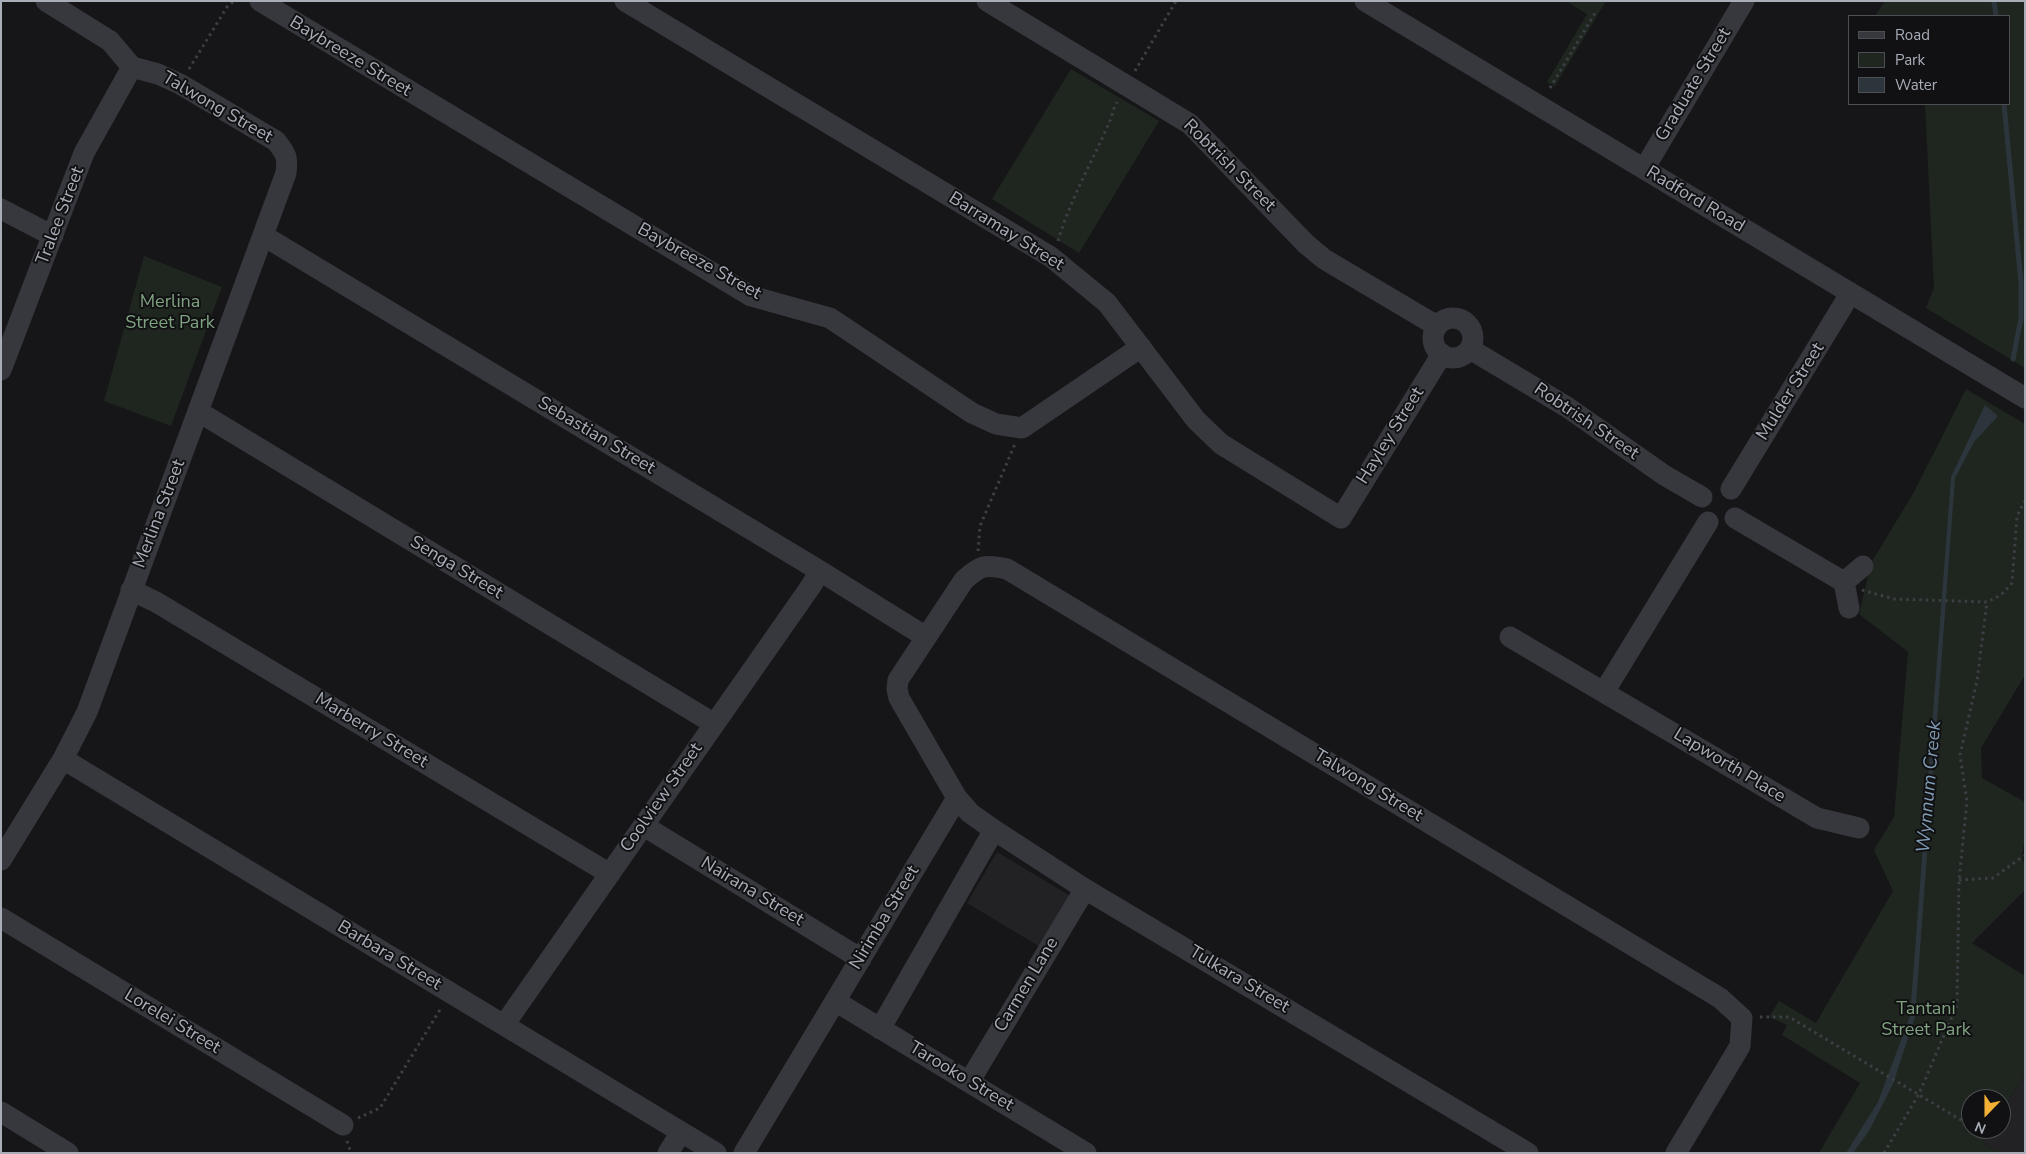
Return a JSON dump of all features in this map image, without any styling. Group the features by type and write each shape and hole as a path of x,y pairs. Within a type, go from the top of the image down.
{"street":[{"path":"46,1 110,41 132,67"},
{"name":"Baybreeze Street","path":"260,1 751,296 830,318 972,413 996,424 1022,428"},
{"name":"Barramay Street","path":"625,1 1051,257 1107,303 1196,420 1221,444 1341,518"},
{"name":"Robtrish Street","path":"987,1 1190,124 1306,244 1324,259 1437,326"},
{"name":"Radford Road","path":"1365,1 2025,398"},
{"name":"Graduate Street","path":"1644,169 1744,1"},
{"name":"Talwong Street","path":"132,67 158,74 180,84 276,141 287,154"},
{"name":"Tralee Street","path":"1,370 84,153 132,67"},
{"name":"Merlina Street","path":"1,860 63,759 87,712 264,236 286,173 287,154"},
{"path":"1,209 53,236"},
{"name":"Sebastian Street","path":"264,236 820,571 926,637"},
{"name":"Mulder Street","path":"1731,489 1850,294"},
{"path":"1450,318 1458,318 1470,326 1473,342 1465,355 1449,358 1436,349 1434,333 1437,326 1442,321 1450,318"},
{"path":"1022,428 1141,347"},
{"name":"Robtrish Street","path":"1470,349 1567,407 1664,475 1702,497"},
{"name":"Hayley Street","path":"1341,518 1442,354"},
{"name":"Senga Street","path":"199,412 713,724"},
{"path":"1719,486 1731,489 1735,492 1739,503 1739,510 1735,518 1728,524 1718,525 1708,522 1702,515 1700,507 1702,497 1712,487 1719,486"},
{"path":"1735,518 1844,582 1849,608"},
{"path":"1604,692 1708,522"},
{"name":"Talwong Street","path":"971,574 992,566 1006,569 1720,998 1742,1018"},
{"path":"1844,582 1863,566"},
{"name":"Coolview Street","path":"504,1025 820,571"},
{"path":"957,798 899,698 897,689 898,680 971,574"},
{"name":"Marberry Street","path":"131,590 156,602 610,874"},
{"name":"Lapworth Place","path":"1510,637 1817,818 1859,828"},
{"name":"Barbara Street","path":"63,759 716,1153"},
{"name":"Tulkara Street","path":"957,798 970,813 994,830 1086,889 1528,1153"},
{"name":"Nirimba Street","path":"744,1153 957,798"},
{"name":"Nairana Street","path":"644,826 861,959"},
{"path":"880,1028 994,830"},
{"name":"Carmen Lane","path":"969,1082 1086,889"},
{"name":"Lorelei Street","path":"1,918 343,1125"},
{"name":"Tarooko Street","path":"835,1001 1086,1153"},
{"path":"1676,1153 1740,1046 1742,1018"},
{"path":"1,1112 68,1153"},
{"path":"668,1153 681,1132"}],"path":[{"path":"180,84 227,7 234,1"},
{"path":"1132,75 1176,1"},
{"path":"1550,88 1595,13"},
{"path":"1051,257 1057,247 1063,224 1119,98"},
{"path":"971,574 980,526 1022,428"},
{"path":"1844,582 1858,589 1894,599 1987,602 2001,596 2012,583 2017,516 2025,501"},
{"path":"1884,1153 1919,1094 1957,1005 1959,880 1967,801 1960,754 1977,681 1987,602"},
{"path":"1959,880 1993,878 2025,856"},
{"path":"343,1125 380,1108 451,993"},
{"path":"1742,1018 1789,1016 1961,1120"}],"shaded area":[{"path":"997,852 1072,897 1042,948 967,903"},
{"path":"2025,1074 2025,1153 2000,1153 1983,1143 1985,1139 2011,1139 2011,1097"}],"green space":[{"path":"1566,1 1606,1 1555,86 1547,82 1587,14"},
{"path":"1885,1 2025,1 2025,368 1926,308 1934,288 1925,105 2011,105 2011,15 1876,15"},
{"path":"1071,69 1159,121 1079,253 992,199"},
{"name":"Merlina Street Park","path":"144,256 222,287 171,426 104,401"},
{"name":"Tantani Street Park","path":"1966,389 2025,424 2025,675 1981,748 1982,778 2025,802 2025,835 2022,857 2025,867 2025,890 1972,943 2025,976 2025,1074 2011,1097 2011,1089 1961,1089 1961,1139 1985,1139 1983,1143 2000,1153 1819,1153 1860,1083 1782,1035 1787,1025 1769,1017 1779,1001 1816,1023 1893,891 1874,850 1894,817 1908,652 1859,614 1871,563 1914,492"}],"water":[{"path":"1985,405 1998,416 1974,442 1955,478 1915,1017 1893,1084 1869,1131 1853,1153 1846,1153 1878,1102 1910,1016 1951,477"}],"waterway":[{"name":"Wynnum Creek","path":"1994,1 1996,15"},
{"name":"Wynnum Creek","path":"2004,105 2021,283 2021,318 2013,359"}]}
